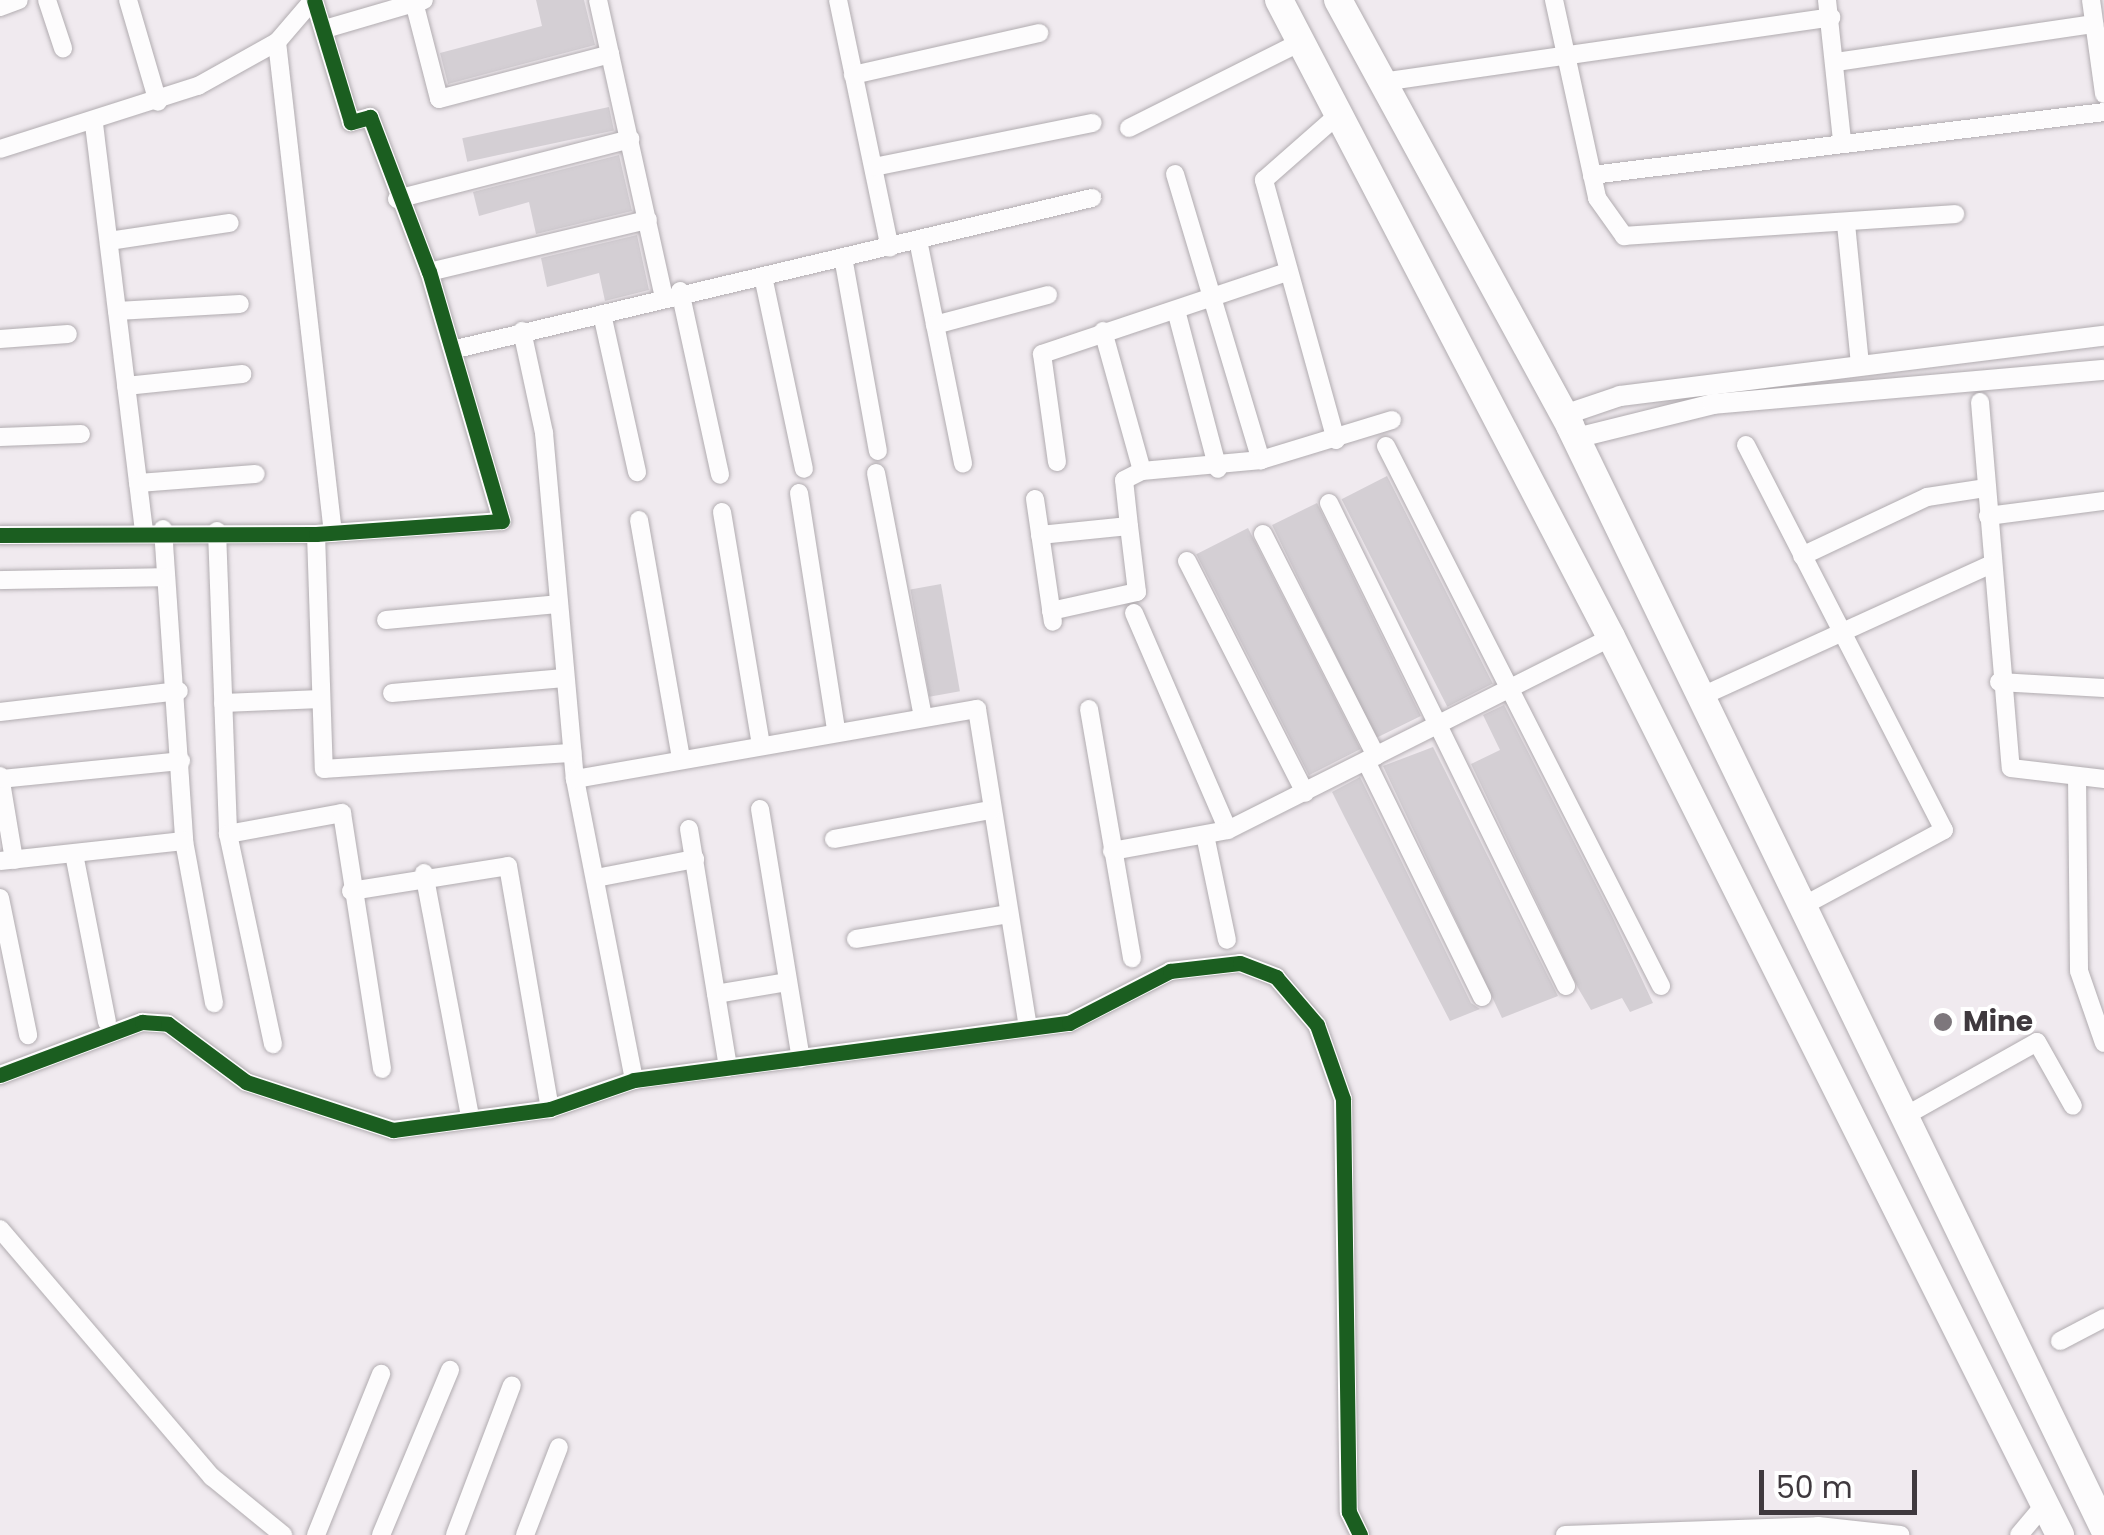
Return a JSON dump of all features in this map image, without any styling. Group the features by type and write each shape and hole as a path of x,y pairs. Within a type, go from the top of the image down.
{"main road":[{"path":"1279,0 1611,637 2060,1535"},
{"path":"1338,0 1570,426 2104,1528"}],"street":[{"path":"0,7 19,0"},
{"path":"46,0 63,48"},
{"path":"128,0 158,102"},
{"path":"0,149 158,102 278,42 313,0 351,122 370,117 396,199 429,272 456,349 502,521 324,533 163,529 0,536"},
{"path":"598,0 648,220 720,475"},
{"path":"838,0 890,248"},
{"path":"1554,0 1569,55 1592,176 1606,217 1640,239 1955,214"},
{"path":"2091,0 2104,94"},
{"path":"325,29 419,1 439,99 610,54"},
{"path":"1382,82 1569,55 1829,9 1842,141"},
{"path":"1836,62 2094,24"},
{"path":"853,75 1039,33"},
{"path":"278,42 324,533 324,769 572,754"},
{"path":"1129,128 1300,43"},
{"path":"1592,176 1842,141 2104,112"},
{"path":"1336,440 1286,272 1264,180 1338,115"},
{"path":"874,167 1093,123"},
{"path":"94,124 144,531"},
{"path":"396,199 630,140"},
{"path":"1175,174 1261,460"},
{"path":"456,349 672,295 764,281 844,257 1092,198"},
{"path":"429,272 648,220"},
{"path":"108,241 230,223"},
{"path":"1846,224 1860,365"},
{"path":"918,240 962,464"},
{"path":"844,257 878,451"},
{"path":"1057,462 1042,354 1102,332 1212,303 1286,272"},
{"path":"764,281 804,470"},
{"path":"936,325 1048,295"},
{"path":"117,310 240,304"},
{"path":"602,314 636,472"},
{"path":"1177,314 1218,468"},
{"path":"522,331 544,432 575,780 634,1080"},
{"path":"1102,332 1142,471"},
{"path":"0,338 68,334"},
{"path":"1570,426 1620,396 2104,336"},
{"path":"1570,426 1713,404 2104,370"},
{"path":"126,386 242,374"},
{"path":"1980,402 2000,682 2011,768 2104,779"},
{"path":"1034,499 1052,617 1136,592 1124,480 1142,471 1218,468 1261,460 1392,420"},
{"path":"0,437 81,434"},
{"path":"1746,445 1944,830 1803,906"},
{"path":"1386,446 1661,986"},
{"path":"876,473 923,717"},
{"path":"138,483 256,474"},
{"path":"1802,556 1927,498 1986,488"},
{"path":"798,493 836,730"},
{"path":"1988,516 2104,500"},
{"path":"1328,503 1566,986"},
{"path":"722,512 761,744"},
{"path":"640,520 681,757"},
{"path":"1040,535 1128,526"},
{"path":"163,529 164,577 178,691 184,841 214,1003"},
{"path":"217,531 228,834 273,1044"},
{"path":"1263,534 1482,997"},
{"path":"1188,561 1305,793"},
{"path":"1700,697 1839,629 1992,564"},
{"path":"0,580 164,577"},
{"path":"386,620 557,604"},
{"path":"1134,613 1228,830"},
{"path":"1112,851 1228,830 1438,720 1611,637"},
{"path":"392,693 564,678"},
{"path":"2000,682 2104,688"},
{"path":"0,712 178,691"},
{"path":"224,703 322,699"},
{"path":"575,780 681,757 977,709 1028,1028"},
{"path":"1089,709 1132,958"},
{"path":"181,760 0,778 7,861 184,841"},
{"path":"2076,776 2079,971 2104,1043"},
{"path":"760,809 801,1059"},
{"path":"834,839 991,810"},
{"path":"228,834 342,813 351,891 382,1069"},
{"path":"689,829 728,1068"},
{"path":"1206,835 1227,940"},
{"path":"74,854 106,1022"},
{"path":"596,878 695,859"},
{"path":"351,891 424,873 508,866 550,1108"},
{"path":"424,873 470,1117"},
{"path":"0,898 28,1036"},
{"path":"856,939 1009,914"},
{"path":"0,1074 142,1022 168,1024 246,1082 393,1130 550,1108 634,1080 1069,1023 1144,982 1219,962 1276,977 1317,1024 1343,1098 1349,1512 1360,1535"},
{"path":"716,994 788,982"},
{"path":"1905,1116 2036,1042 2072,1106"},
{"path":"0,1229 212,1477 284,1535"},
{"path":"2060,1341 2104,1318"},
{"path":"381,1535 450,1370"},
{"path":"316,1535 380,1374"},
{"path":"455,1535 512,1384"},
{"path":"526,1535 559,1447"},
{"path":"2019,1535 2045,1504"},
{"path":"1565,1535 1818,1526 1901,1535"}],"building":[{"path":"536,0 584,0 595,45 448,84 440,53 542,26"},
{"path":"609,107 614,130 467,162 462,138"},
{"path":"619,155 632,211 536,234 529,202 479,216 473,192"},
{"path":"637,235 649,290 605,301 599,273 547,287 541,258"},
{"path":"1387,476 1493,684 1447,707 1342,499"},
{"path":"1317,503 1421,716 1376,738 1272,525"},
{"path":"1248,528 1361,749 1309,775 1196,554"},
{"path":"941,584 960,691 929,697 910,589"},
{"path":"1504,705 1653,1003 1630,1012 1622,998 1591,1010 1578,988 1471,764 1500,750 1483,715"},
{"path":"1433,747 1558,996 1502,1018 1383,766"},
{"path":"1360,777 1471,1003 1480,1009 1450,1021 1332,792"}],"cycle path":[{"path":"0,535 316,534 502,521 429,272 370,117 351,122 314,0"},
{"path":"0,1075 142,1022 168,1024 246,1082 393,1130 550,1109 634,1080 1069,1023 1170,971 1240,963 1276,977 1317,1025 1343,1099 1349,1512 1360,1535"}],"place":[{"name":"Mine","path":"1943,1022"}]}
